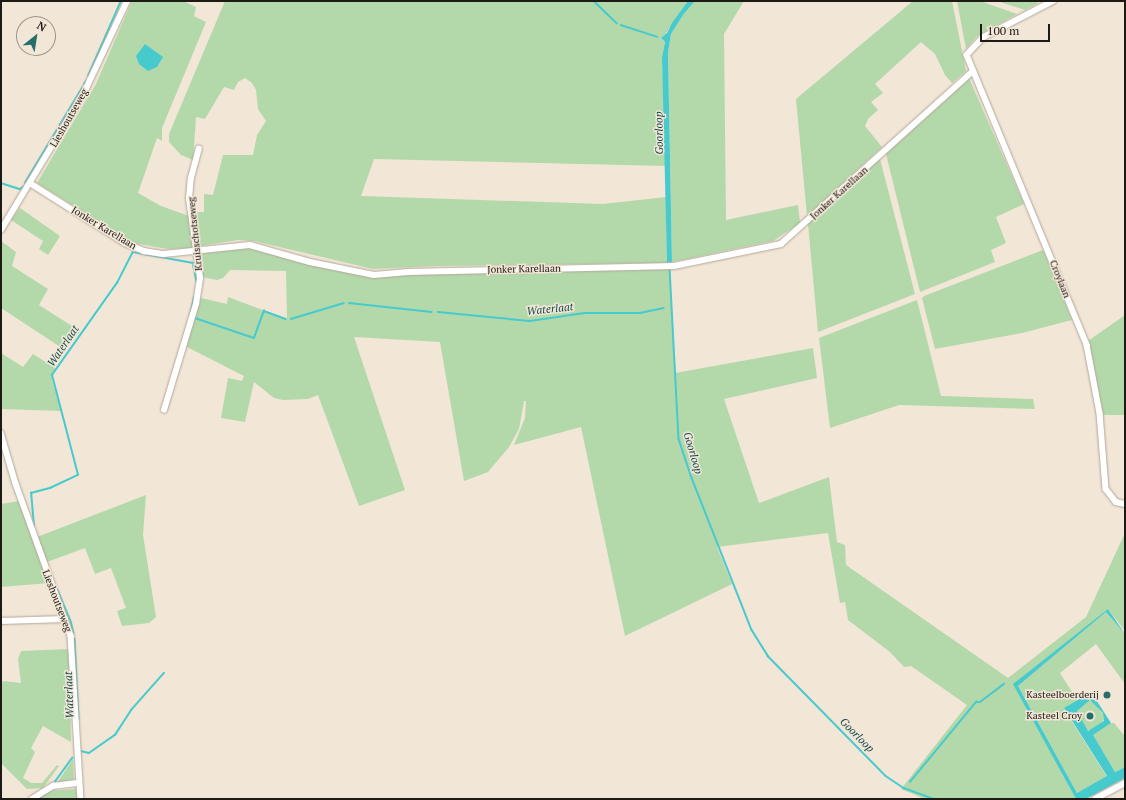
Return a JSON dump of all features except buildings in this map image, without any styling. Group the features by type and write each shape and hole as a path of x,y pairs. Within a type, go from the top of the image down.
{"street":[{"name":"Lieshoutseweg","path":"1,230 84,93 109,45 127,1"},
{"name":"Croylaan","path":"1054,1 983,38 967,55 1087,344 1100,413 1106,489 1116,502 1125,504"},
{"name":"Jonker Karellaan","path":"30,183 136,248 164,254 197,251 234,244 250,245 310,262 374,275 408,272 674,266 781,244 974,71"},
{"name":"Kruisschotseweg","path":"164,410 196,304 200,278 189,199 191,178 199,149"},
{"name":"Lieshoutseweg","path":"1,433 19,492 71,636 81,799"},
{"path":"1,621 65,619"},
{"path":"32,799 53,786 79,783"},
{"path":"1095,799 1125,783"}],"green space":[{"path":"132,1 183,1 196,7 194,16 206,22 162,128 162,141 157,138 138,193 161,206 189,216 194,247 192,248 168,249 133,243 37,183 96,84"},
{"path":"225,1 688,1 662,39 665,42 662,57 666,166 374,159 361,196 603,204 666,197 667,263 436,266 373,269 254,241 238,240 200,246 194,212 204,212 204,194 213,195 223,155 253,155 257,135 266,121 258,109 256,90 252,83 245,78 238,82 234,90 224,87 205,119 196,117 193,160 181,155 169,142 169,134"},
{"path":"695,1 744,1 724,34 726,220 798,205 800,223 773,241 672,262 668,53 671,34 683,15"},
{"path":"913,1 952,1 966,71 952,83 945,75 935,54 921,42 875,84 883,93 871,102 878,110 868,119 865,126 882,147 807,216 796,99"},
{"path":"957,1 980,1 1017,14 977,36 966,49"},
{"path":"997,1 1036,1 1038,3 1025,10"},
{"path":"969,78 1024,204 996,217 1006,243 991,250 995,262 920,292 886,154"},
{"path":"880,159 915,294 818,332 808,224"},
{"path":"20,208 60,236 48,255 39,249 43,241 11,220"},
{"path":"1,241 16,252 12,266 48,289 39,305 80,331 65,350 1,308"},
{"path":"247,247 352,273 670,269 675,373 813,348 817,378 724,399 759,503 829,477 837,542 845,545 846,565 1008,678 1086,617 1125,533 1125,631 1108,609 1016,686 1076,799 925,799 901,789 967,705 911,666 904,667 890,652 848,620 845,602 840,603 828,533 717,547 732,584 625,636 581,427 514,445 525,418 526,401 524,401 519,429 509,447 488,472 464,481 440,342 354,337 405,490 359,506 318,395 308,399 283,400 274,398 254,382 245,422 221,418 228,378 242,381 244,376 185,346 201,298 227,304 228,297 287,319 286,271 230,270 223,278 217,280 202,277 200,254"},
{"path":"1043,250 1072,320 1022,333 935,349 922,298 924,296"},
{"path":"917,300 941,396 1033,399 1035,409 899,405 830,428 819,338"},
{"path":"1125,315 1125,415 1102,415 1088,341"},
{"path":"1,353 23,367 33,354 55,368 52,380 62,411 1,409"},
{"path":"146,495 143,535 156,617 149,623 122,626 117,611 126,608 111,568 95,574 85,548 47,562 37,537"},
{"path":"19,501 49,583 1,587 1,504"},
{"path":"1106,612 1125,634 1125,684 1096,644 1060,673 1077,700 1064,709 1107,777 1077,793 1018,686"},
{"path":"69,649 71,742 43,726 31,748 35,752 23,778 31,783 42,783 57,765 59,766 43,788 27,789 1,763 1,686 3,681 21,683 18,659 21,651"},
{"path":"1088,701 1093,701 1104,715 1103,723 1091,731 1085,729 1077,711"},
{"path":"1111,723 1114,723 1125,736 1125,767 1115,772 1092,735"},
{"path":"73,759 74,779 57,783"},
{"path":"76,789 77,799 38,799 45,791"}],"water":[{"path":"688,1 695,1 683,15 671,34 668,53 672,262 667,263 662,57 665,42 661,38 667,33 672,23"},
{"path":"145,44 163,57 157,67 148,71 139,64 136,56"},
{"path":"1108,609 1125,634 1106,612 1018,686 1077,793 1107,776 1064,708 1091,692 1111,723 1093,735 1115,772 1125,767 1125,778 1086,799 1076,799 1013,684","holes":["1090,700 1103,713 1104,721 1088,731 1077,711"]}],"waterway":[{"path":"88,76 121,1"},
{"path":"594,1 617,23"},
{"path":"621,25 657,37"},
{"path":"84,84 87,80"},
{"path":"25,183 82,88"},
{"path":"1,183 20,189 23,187"},
{"name":"Waterlaat","path":"34,526 31,493 50,488 78,475 52,375 117,283 133,252 193,263 197,282"},
{"name":"Goorloop","path":"670,268 679,439 692,478 752,630 768,656 886,776 904,788 934,799"},
{"name":"Waterlaat","path":"190,316 194,297"},
{"name":"Waterlaat","path":"291,319 344,303"},
{"name":"Waterlaat","path":"349,303 432,312"},
{"name":"Waterlaat","path":"438,312 530,321 584,313 640,313 663,308"},
{"name":"Waterlaat","path":"195,318 254,338 264,311 286,319"},
{"name":"Waterlaat","path":"57,588 70,619"},
{"name":"Waterlaat","path":"71,621 74,633"},
{"name":"Waterlaat","path":"75,639 79,719"},
{"path":"81,751 89,753 115,735 132,709 164,673"},
{"path":"910,782 976,702 980,702 1004,684"},
{"name":"Waterlaat","path":"54,783 72,758"},
{"name":"Waterlaat","path":"38,799 48,792"}],"place":[{"name":"Kasteelboerderij","path":"1107,695"},
{"name":"Kasteel Croy","path":"1090,716"}]}
